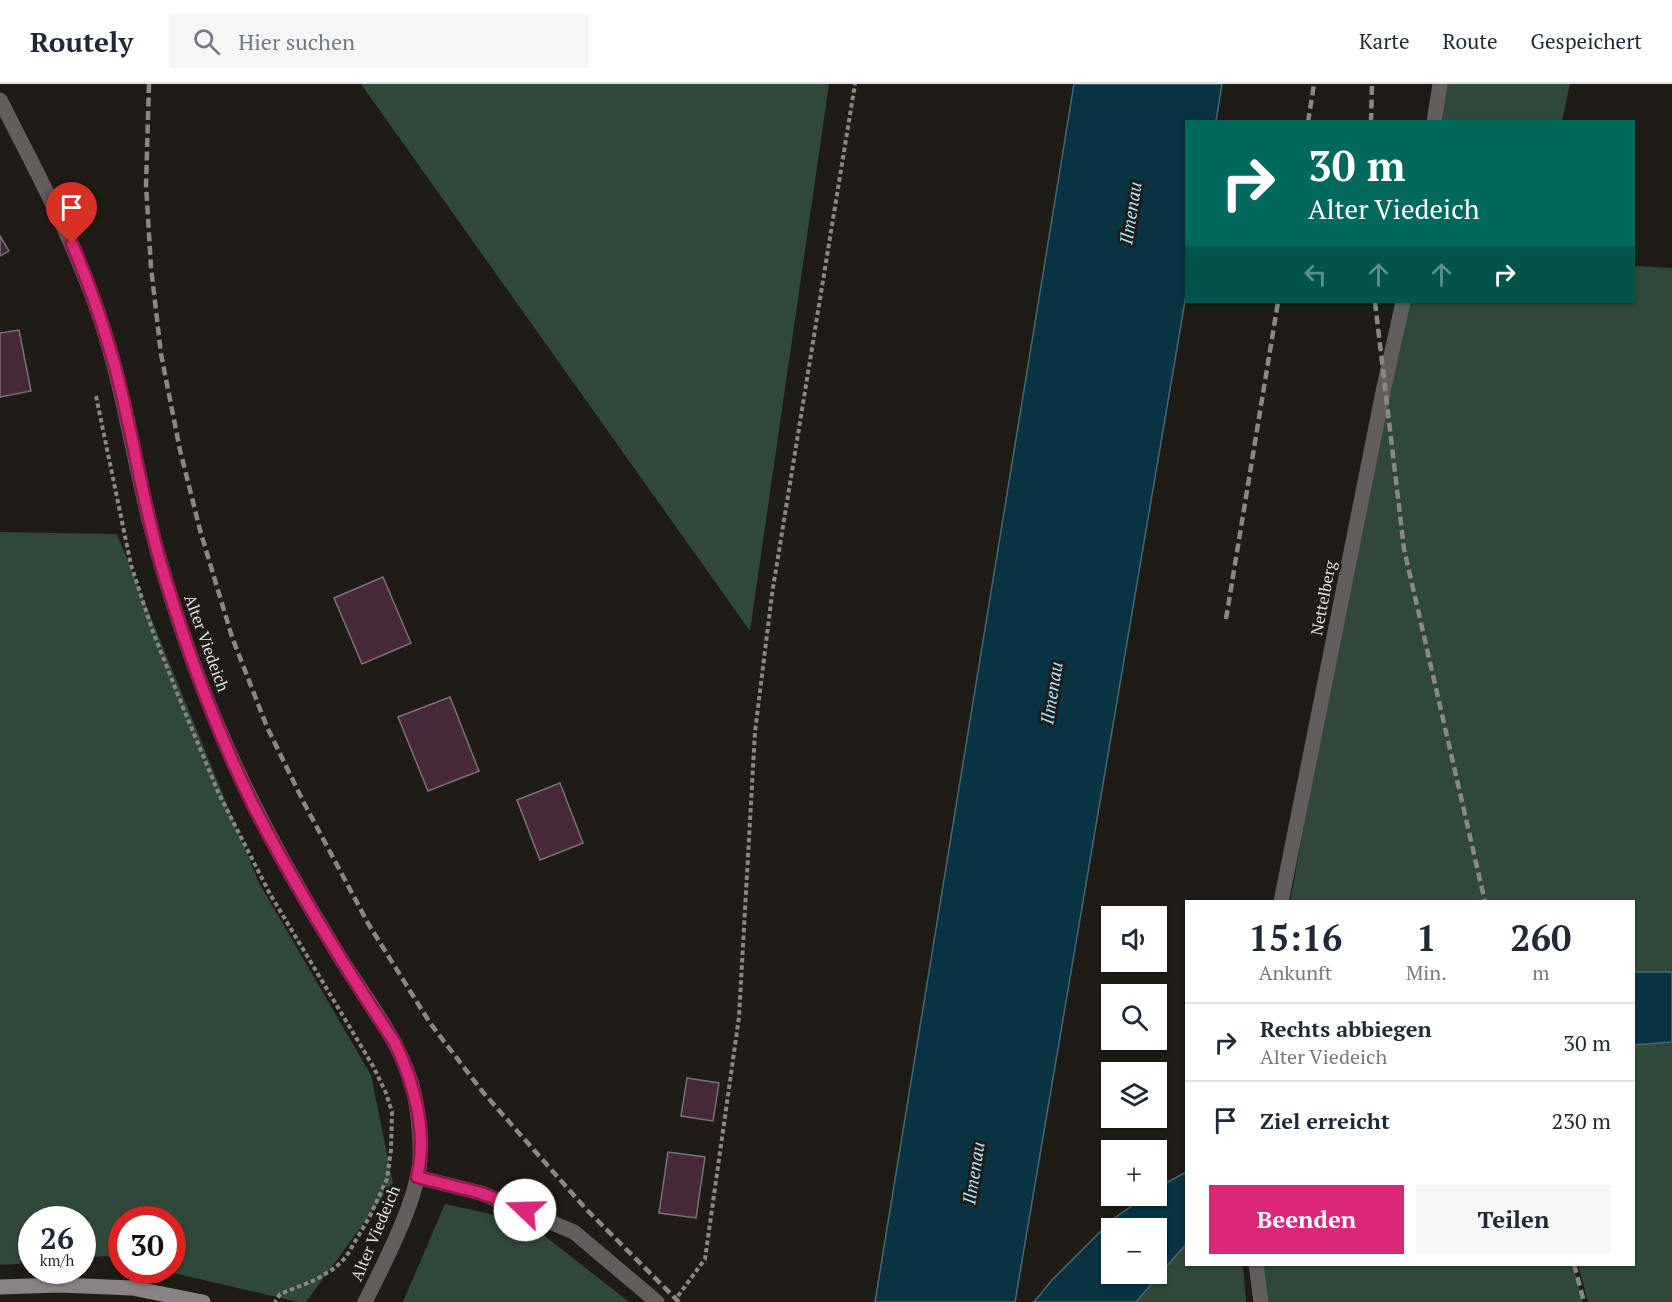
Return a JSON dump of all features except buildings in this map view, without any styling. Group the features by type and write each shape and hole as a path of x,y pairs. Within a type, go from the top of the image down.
{"main road":[{"path":"0,1287 60,1285 132,1288 203,1302"}],"street":[{"path":"1434,120 1440,84"},
{"name":"Alter Viedeich","path":"0,100 56,208 80,262 99,316 112,357 162,567 177,614 224,739 253,804 278,850 405,1063 415,1099 419,1132 417,1177 406,1211 364,1302"},
{"name":"Nettelberg","path":"1281,900 1381,399 1403,303"},
{"name":"Alter Viedeich","path":"417,1177 481,1193 573,1232 657,1302"},
{"path":"1256,1266 1261,1302"}],"path":[{"path":"676,1299 705,1259 739,1017 755,732 771,606 855,84"},
{"path":"275,1302 280,1294 315,1280 335,1268 346,1257 370,1216 387,1179 389,1166"}],"green space":[{"path":"361,84 829,84 750,631"},
{"path":"1440,84 1570,84 1562,120 1434,120"},
{"path":"1635,266 1672,268 1672,972 1635,972 1635,900 1290,900 1384,387 1403,303 1635,303"},
{"path":"0,532 117,534 259,883 371,1075 393,1183 306,1302 186,1276 186,1206 108,1206 108,1257 96,1257 96,1206 18,1206 18,1264 0,1265"},
{"path":"1672,1042 1672,1302 1588,1302 1578,1266 1635,1266 1635,1045"},
{"path":"445,1204 527,1222 629,1302 403,1302"},
{"path":"1185,1245 1185,1266 1243,1266 1246,1302 1136,1302 1152,1284 1167,1284 1167,1266"},
{"path":"1256,1266 1573,1266 1583,1302 1261,1302"}],"water":[{"name":"Ilmenau","path":"1074,84 1222,84 1216,120 1185,120 1185,301 1015,1302 875,1302"},
{"path":"1635,972 1672,972 1672,1042 1635,1045"},
{"path":"1185,1173 1185,1245 1167,1266 1167,1218 1114,1218 1132,1206 1167,1206 1167,1182"},
{"path":"1101,1231 1101,1284 1152,1284 1136,1302 1034,1302 1052,1280"}],"railway":[{"path":"149,84 146,185 151,267 161,354 180,450 200,530 232,637 267,727 304,803 369,925 430,1023 482,1091 585,1208 679,1302"},
{"path":"1308,120 1314,84"},
{"path":"1371,120 1372,84"},
{"path":"1226,619 1278,303"},
{"path":"1375,303 1404,549 1485,900"},
{"path":"1575,1266 1584,1302"}],"route":[{"path":"72,244 112,357 149,521 177,614 202,683 224,739 269,835 405,1063 415,1099 419,1128 420,1155 417,1177 481,1193 525,1210"}]}
